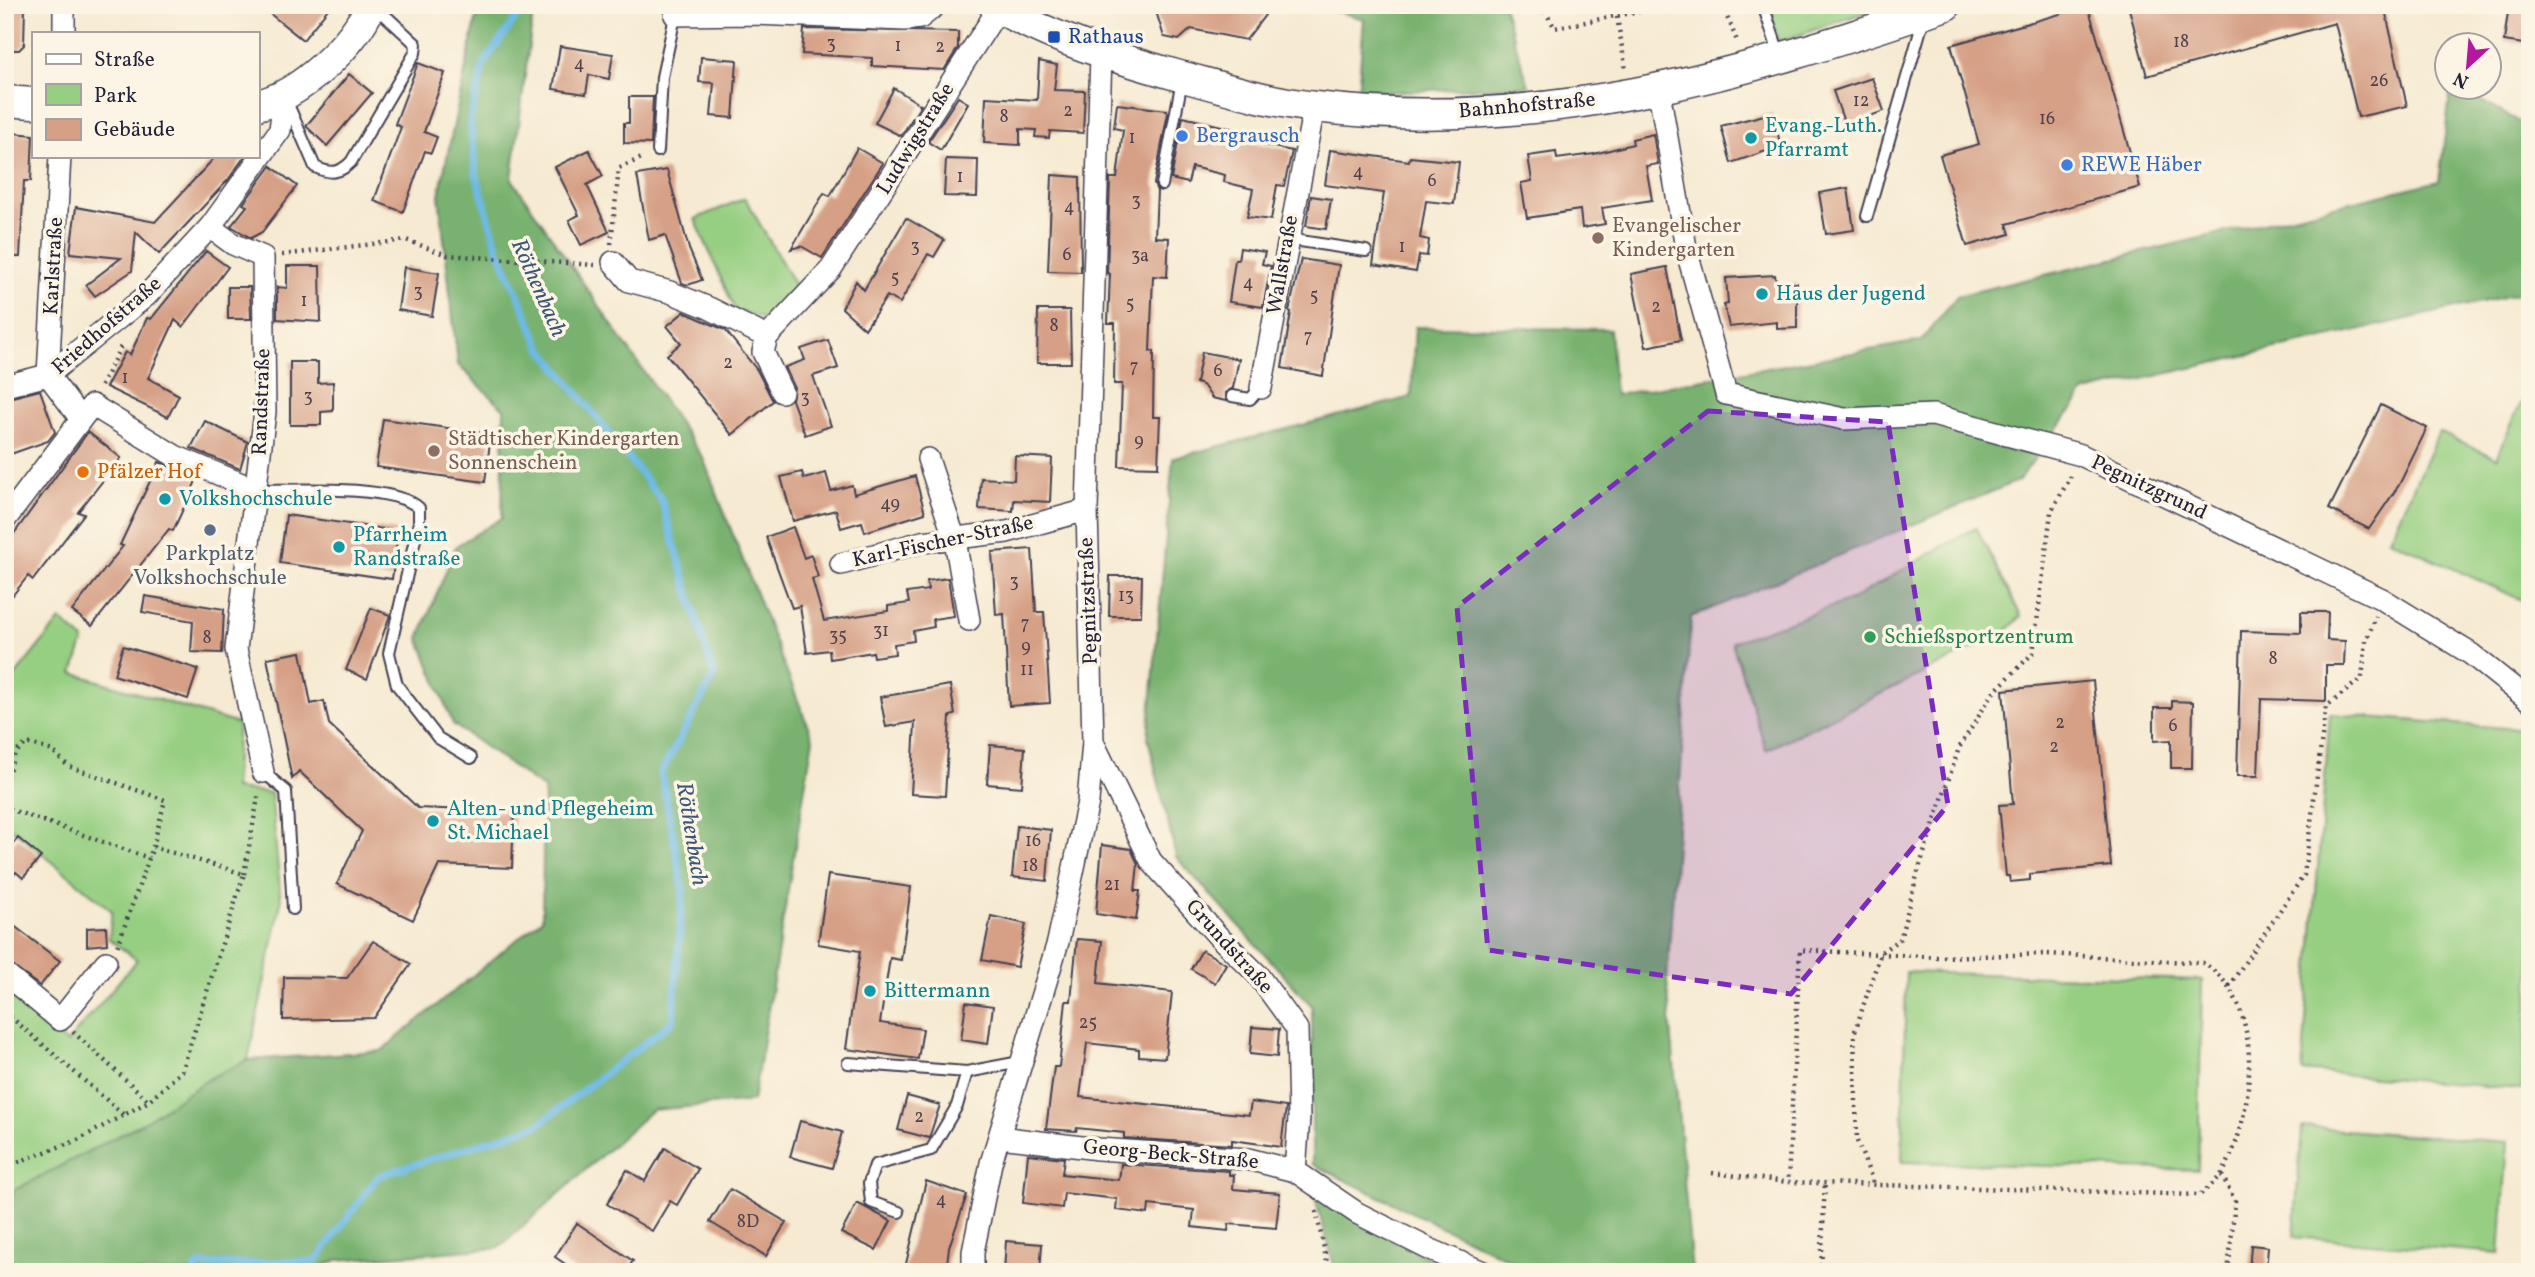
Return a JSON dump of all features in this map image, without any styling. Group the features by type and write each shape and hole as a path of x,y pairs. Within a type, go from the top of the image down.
{"main road":[{"path":"271,100 317,73 358,27 373,5"},
{"name":"Bahnhofstraße","path":"996,7 1054,37 1101,54 1183,77 1314,107 1475,113 1543,108 1645,93 1781,59 1936,9"},
{"path":"5,101 32,103"}],"street":[{"path":"64,5 64,32"},
{"path":"676,10 904,20 920,18 936,5"},
{"name":"Ludwigstraße","path":"767,337 831,270 996,7"},
{"name":"Pegnitzstraße","path":"973,1272 981,1213 1020,1062 1058,942 1088,802 1093,742 1087,510 1101,54"},
{"name":"Pegnitzgrund","path":"1645,93 1726,394 1844,419 1933,415 2081,456 2382,599 2471,654 2530,701"},
{"name":"Friedhofstraße","path":"86,411 48,375 146,296 210,228 280,130 271,100"},
{"name":"Wallstraße","path":"1261,388 1314,107"},
{"name":"Karlstraße","path":"48,375 60,158"},
{"path":"210,228 233,244 263,257"},
{"name":"Randstraße","path":"263,257 265,412 236,649 263,772"},
{"path":"613,262 629,281 699,304 767,337 763,352 782,392"},
{"path":"5,386 48,375"},
{"path":"5,520 45,470 86,411 175,456 256,490"},
{"path":"928,459 955,540 969,620"},
{"name":"Karl-Fischer-Straße","path":"841,564 922,542 1007,532 1087,510"},
{"name":"Grundstraße","path":"1093,742 1151,861 1218,936 1257,974 1297,1029 1302,1175"},
{"path":"5,974 60,1020 106,962"},
{"name":"Georg-Beck-Straße","path":"1000,1137 1098,1149 1248,1159 1302,1175 1357,1213 1483,1272"}],"lane":[{"path":"271,100 315,167 327,173 341,171 351,162 415,53 416,44 373,5"},
{"path":"1763,5 1781,59"},
{"path":"1867,216 1936,9"},
{"path":"658,151 662,77 676,10"},
{"path":"1162,186 1183,77"},
{"path":"1287,239 1366,251"},
{"name":"Wallstraße","path":"1232,396 1250,399 1261,388"},
{"path":"256,490 344,490 409,499 419,508 419,522 389,653 397,685 438,738 471,758"},
{"path":"263,772 286,791 293,909"},
{"path":"848,1063 968,1072 1020,1062"},
{"path":"899,1212 871,1202 869,1183 875,1165 931,1150 957,1106 968,1072"}],"path":[{"path":"1541,5 1555,28 1671,5"},
{"path":"1722,5 1748,68"},
{"path":"1617,17 1645,93"},
{"path":"263,257 406,240 447,256 590,266 613,262 611,244 620,168 658,151"},
{"path":"86,411 127,333"},
{"path":"1873,1182 1857,1141 1854,1034 1881,952 1899,939 1919,868 1959,748 1993,694 2033,653 2052,512 2081,456"},
{"path":"2229,986 2304,875 2326,707 2362,678 2367,641 2382,599"},
{"path":"5,783 15,753 27,743 53,751 68,766 165,800 153,847 118,946 106,962"},
{"path":"5,1167 80,1139 124,1115 149,1101 181,1071 244,874 263,772"},
{"path":"5,804 9,809 149,858"},
{"path":"153,847 244,874"},
{"path":"1712,1173 1788,1182 1873,1182 2200,1195 2222,1174 2241,1131 2250,1090 2245,1025 2229,986 2218,972 2203,963 2047,954 1940,957 1800,950 1788,1182"},
{"path":"5,1012 124,1115"},
{"path":"60,1020 149,1101"},
{"path":"2222,1174 2235,1201 2228,1272"},
{"path":"1302,1175 1329,1272"},
{"path":"1821,1272 1825,1181"}],"highlighted area":[{"path":"1708,411 1888,422 1948,805 1791,994 1488,950 1457,607"}],"green space":[{"path":"479,5 534,5 512,179 703,458 813,739 753,1101 652,1110 499,1248 337,1260 310,1272 5,1272 5,1195 139,1125 212,1077 248,1060 381,1051 542,919 544,789 453,724 419,638 456,546 502,518 504,409 458,365 439,195"},
{"path":"1314,5 1503,5 1529,86 1358,93 1364,19"},
{"path":"1768,5 1886,5 1779,42"},
{"path":"2449,102 2484,102 2530,128 2530,291 2085,392 2018,481 1691,617 1667,981 1692,1272 1535,1272 1312,1164 1312,1006 1176,857 1148,738 1173,458 1411,397 1415,327 1610,329 1615,395 1921,341 1957,296 2439,181"},
{"path":"745,198 797,289 769,320 735,310 695,219"},
{"path":"2530,384 2530,604 2389,539 2439,432 2496,458"},
{"name":"Schießsportzentrum","path":"1976,527 2021,616 2005,633 1766,750 1732,642 1851,600"},
{"path":"60,620 84,640 73,673 238,724 234,789 271,793 281,902 248,1060 212,1077 139,1125 5,1195 5,990 67,1043 137,960 109,939 112,911 5,823 5,688"},
{"path":"2330,714 2530,730 2530,976 2521,1089 2302,1071"},
{"path":"1906,972 2202,980 2198,1170 1902,1162"},
{"path":"2302,1127 2508,1142 2500,1253 2294,1237"},
{"path":"1311,1185 1449,1272 1336,1272"}],"building":[{"path":"5,5 25,5 24,45 19,50 5,50"},
{"path":"259,5 331,5 303,40"},
{"path":"1154,5 1261,5 1265,15 1246,40 1191,29 1179,40 1164,37"},
{"path":"2128,5 2384,5 2407,106 2358,117 2335,23 2147,76"},
{"path":"2509,5 2530,5 2530,45 2504,41"},
{"path":"2088,6 2140,187 2007,224 2010,234 1967,246 1940,155 1979,144 1951,45"},
{"path":"804,29 958,32 958,48 944,70 872,66 872,58 802,54"},
{"path":"560,46 613,54 609,79 589,75 586,94 553,89"},
{"path":"701,57 737,60 733,118 711,116 714,83 699,82"},
{"path":"1039,61 1057,65 1054,90 1085,91 1083,133 1050,131 1049,138 1035,137 1036,130 1020,129 1020,145 984,143 986,97 1037,100"},
{"path":"418,63 445,73 424,132 437,137 431,153 425,151 403,212 374,201 401,127 395,124"},
{"path":"349,74 372,93 327,146 306,126"},
{"path":"1872,78 1884,111 1845,125 1833,91"},
{"path":"894,88 921,105 901,136 875,123"},
{"path":"629,97 653,97 651,144 624,143 624,123 629,123"},
{"path":"958,97 968,103 941,150 928,142"},
{"path":"1117,104 1167,110 1168,113 1154,184 1157,191 1155,237 1169,238 1167,277 1153,276 1150,351 1154,351 1153,417 1160,417 1158,467 1119,466 1122,384 1114,384 1115,323 1108,323 1110,274 1107,273 1110,178 1117,178 1123,130 1114,128"},
{"name":"Evang.-Luth. Pfarramt","path":"1772,113 1781,146 1731,163 1721,126"},
{"path":"1183,117 1234,129 1232,138 1292,151 1284,186 1277,185 1271,220 1247,217 1253,189 1224,182 1225,175 1192,167 1188,183 1171,179"},
{"path":"5,132 32,135 31,181 24,181 20,257 5,257"},
{"path":"1653,134 1658,164 1646,166 1652,200 1602,208 1605,224 1582,228 1580,210 1527,218 1521,183 1532,181 1528,156 1556,152 1557,159 1594,154 1633,144 1632,139"},
{"path":"857,148 883,163 822,258 801,246 791,249 824,193 830,196"},
{"path":"589,150 603,176 587,185 609,232 581,245 569,220 579,215 555,167"},
{"path":"1330,150 1409,161 1410,157 1459,162 1454,204 1426,201 1420,238 1429,240 1427,256 1419,255 1416,272 1373,265 1384,193 1325,185"},
{"path":"214,158 244,158 228,180 159,254 136,232 132,271 95,296 86,285 121,258 70,253 76,207 155,222"},
{"path":"946,159 978,160 977,197 944,196"},
{"path":"271,166 297,186 262,232 251,238 231,226 247,206 243,204"},
{"path":"667,170 689,249 702,280 688,285 682,283 665,235 649,240 637,175"},
{"path":"1052,175 1080,177 1081,272 1048,271"},
{"path":"1848,188 1854,230 1826,234 1819,193"},
{"path":"1311,196 1331,199 1326,229 1306,226"},
{"path":"906,218 944,240 934,257 928,254 900,303 887,296 865,329 842,308 856,281 864,290"},
{"path":"1240,248 1265,252 1262,264 1271,266 1263,307 1229,302 1235,260 1238,260"},
{"path":"206,251 228,267 183,327 175,320 148,378 179,395 168,417 106,387 125,352 130,355 147,318 151,319"},
{"path":"1301,259 1339,265 1323,376 1282,368 1291,312 1289,311"},
{"path":"287,266 320,266 321,322 277,319 277,287 287,288"},
{"path":"404,267 439,273 432,316 398,310"},
{"path":"1667,267 1681,340 1646,347 1631,274"},
{"name":"Haus der Jugend","path":"1775,275 1776,284 1797,283 1797,328 1777,329 1777,322 1729,327 1724,305 1728,304 1726,278"},
{"path":"228,287 250,287 251,319 228,319"},
{"path":"1038,310 1070,310 1071,363 1037,363"},
{"path":"684,312 725,330 757,370 773,401 732,435 667,355 681,343 667,326"},
{"path":"828,340 838,368 813,376 831,426 805,435 792,400 794,387 785,367 805,360 801,349"},
{"path":"1202,352 1239,359 1233,388 1226,392 1226,401 1212,398 1203,385 1196,383"},
{"path":"290,362 318,362 318,383 333,382 333,411 321,412 321,425 290,425"},
{"path":"40,390 55,432 48,441 5,456 5,399"},
{"path":"2381,405 2427,428 2399,485 2369,529 2329,509"},
{"name":"Städtischer Kindergarten Sonnenschein","path":"383,419 491,434 485,482 376,467"},
{"path":"205,421 248,442 240,469 191,448"},
{"path":"88,432 121,458 78,512 84,514 33,580 28,576 5,605 5,546"},
{"path":"1015,456 1052,458 1050,502 1014,500 1013,511 979,509 981,478 1014,480"},
{"name":"Volkshochschule","path":"159,462 197,479 173,531 169,529 92,626 72,611 123,546 120,545"},
{"path":"802,472 804,479 826,473 831,491 852,485 854,494 915,476 925,513 865,532 862,522 841,528 836,510 793,521 781,477"},
{"name":"Pfarrheim Randstraße","path":"286,515 398,531 392,579 280,563"},
{"path":"793,527 804,558 811,555 818,577 812,579 824,621 888,611 888,606 909,603 907,593 928,590 927,581 948,578 954,616 933,619 934,627 913,631 914,641 894,644 895,654 874,657 873,652 830,659 829,650 807,653 800,606 792,608 766,537"},
{"path":"1032,549 1036,612 1044,612 1050,703 1009,706 1004,614 996,615 992,552"},
{"path":"1110,576 1142,576 1141,616 1109,616"},
{"path":"145,596 224,609 222,653 191,652 193,621 142,612"},
{"path":"371,608 390,615 367,679 346,670"},
{"path":"2301,612 2328,612 2327,640 2345,641 2344,665 2326,665 2326,701 2261,699 2258,776 2237,776 2241,631 2301,633"},
{"path":"123,646 198,669 188,699 114,675"},
{"name":"Alten- und Pflegeheim St. Michael","path":"301,652 311,704 324,701 329,724 418,808 514,812 512,868 439,865 413,920 337,884 362,831 299,771 292,779 267,658"},
{"name":"Schießsportzentrum","path":"2093,681 2111,866 2030,874 2030,880 2010,882 2009,876 2006,876 1999,805 2013,804 2003,690"},
{"path":"950,685 955,715 950,716 945,796 911,794 915,722 886,727 880,697"},
{"path":"2172,701 2193,702 2192,768 2171,768 2171,740 2154,741 2154,708 2172,708"},
{"path":"990,745 1025,748 1022,787 987,784"},
{"path":"1017,826 1051,830 1047,881 1012,877"},
{"path":"18,838 41,857 23,878 16,872 5,885 5,853"},
{"path":"1102,845 1131,849 1138,864 1135,891 1140,891 1136,920 1096,914"},
{"name":"Bittermann","path":"828,875 911,887 901,960 890,958 880,1023 923,1029 918,1059 846,1049 860,951 818,944"},
{"path":"991,916 1026,924 1017,967 982,960"},
{"path":"5,919 60,961 40,986 5,961"},
{"path":"106,927 107,944 87,946 87,928"},
{"path":"1077,939 1102,941 1098,983 1172,992 1165,1058 1139,1056 1139,1049 1087,1043 1080,1097 1249,1115 1251,1102 1286,1107 1281,1147 1232,1140 1232,1145 1124,1138 1124,1133 1077,1128 1076,1131 1046,1129 1054,1067 1059,1067 1066,1001 1071,1001"},
{"path":"373,941 411,964 374,1018 283,1020 284,977 347,978"},
{"path":"1202,950 1226,964 1215,983 1191,969"},
{"path":"966,1002 993,1006 988,1044 961,1040"},
{"path":"1252,1027 1279,1029 1277,1057 1250,1054"},
{"path":"907,1096 940,1105 929,1138 898,1130"},
{"path":"800,1121 842,1132 832,1168 790,1157"},
{"path":"665,1148 698,1169 677,1205 670,1201 652,1231 607,1204 627,1170 645,1181"},
{"path":"1028,1154 1064,1158 1062,1174 1119,1180 1121,1164 1229,1171 1229,1175 1234,1175 1233,1189 1280,1193 1276,1228 1229,1224 1228,1231 1192,1227 1194,1210 1149,1205 1148,1214 1116,1210 1117,1199 1064,1193 1062,1208 1023,1203"},
{"path":"926,1181 967,1195 949,1247 946,1272 904,1272"},
{"path":"730,1189 786,1222 766,1256 710,1222"},
{"path":"857,1203 891,1221 876,1250 841,1233"},
{"path":"577,1223 633,1261 625,1272 577,1272 555,1257"},
{"path":"1006,1241 1042,1244 1040,1272 1004,1272"},
{"path":"2251,1245 2268,1247 2266,1272 2249,1272"}],"waterway":[{"name":"Röthenbach","path":"195,1272 199,1265 316,1261 378,1176 538,1125 673,1021 683,889 661,773 714,676 661,499 541,347 498,249 476,174 470,120 484,63 525,5"}],"place":[{"name":"Rathaus","path":"1054,37"},
{"name":"Bergrausch","path":"1182,136"},
{"name":"Evang.-Luth. Pfarramt","path":"1751,138"},
{"name":"REWE Häber","path":"2067,165"},
{"name":"Evangelischer Kindergarten","path":"1598,238"},
{"name":"Haus der Jugend","path":"1762,294"},
{"name":"Städtischer Kindergarten Sonnenschein","path":"434,451"},
{"name":"Pfälzer Hof","path":"83,472"},
{"name":"Volkshochschule","path":"165,499"},
{"name":"Parkplatz Volkshochschule","path":"210,530"},
{"name":"Pfarrheim Randstraße","path":"339,547"},
{"name":"Schießsportzentrum","path":"1870,637"},
{"name":"Alten- und Pflegeheim St. Michael","path":"433,821"},
{"name":"Bittermann","path":"870,991"}]}
